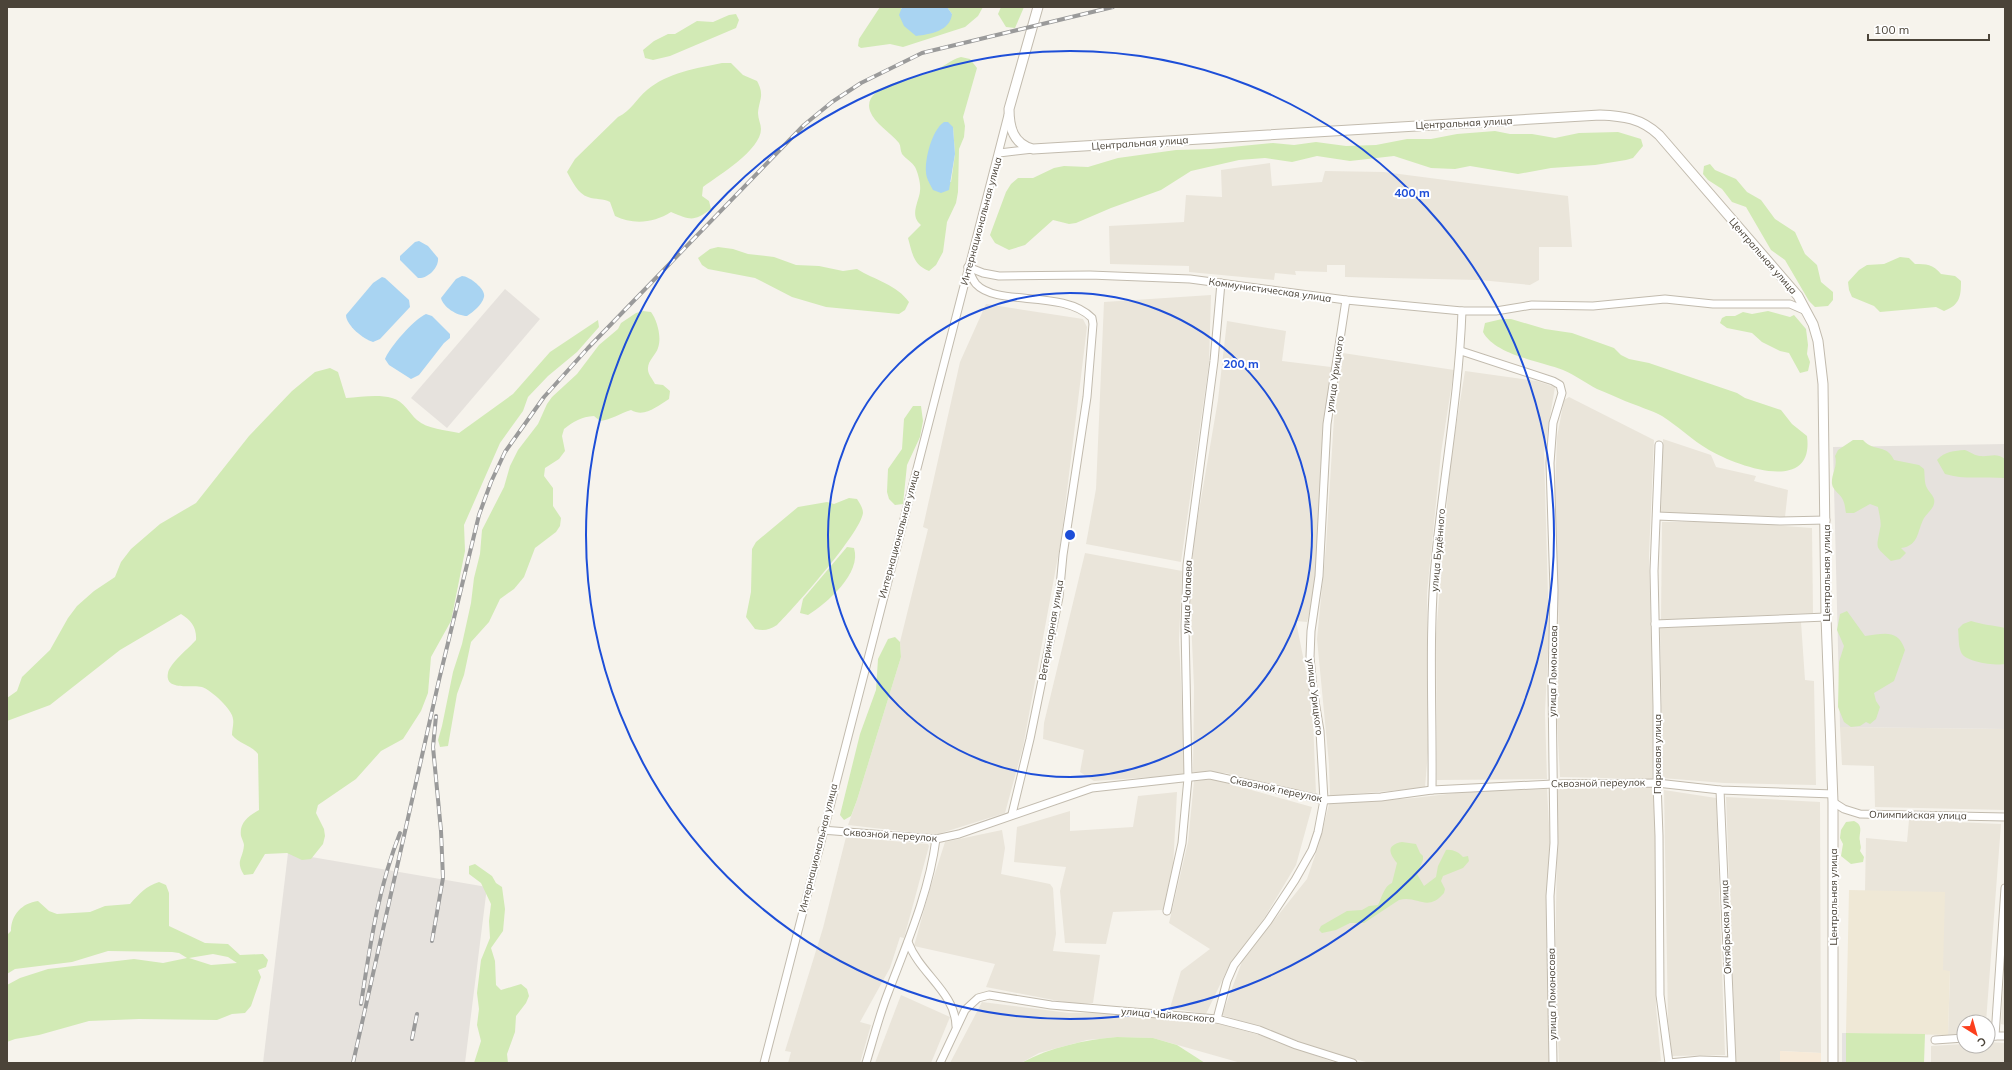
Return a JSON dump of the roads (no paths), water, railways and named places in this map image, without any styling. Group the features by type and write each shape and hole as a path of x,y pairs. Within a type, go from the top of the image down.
{"street":[{"name":"Интернациональная улица","path":"764,1063 822,830 968,267 999,153 1009,109 1038,7"},
{"path":"1009,109 1009,124 1015,137 1022,145 1033,149"},
{"name":"Центральная улица","path":"999,153 1033,149 1600,115 1635,119 1649,125 1666,142 1783,278 1806,311 1818,341 1822,364 1826,520 1826,617 1833,798 1833,1063"},
{"name":"Коммунистическая улица","path":"968,267 983,273 999,276 1090,275 1156,277 1221,283 1346,300 1462,311 1496,311 1532,305 1593,306 1665,299 1713,304 1790,304 1806,311"},
{"name":"Ветеринарная улица","path":"968,267 972,278 982,289 998,295 1038,299 1076,306 1092,318 1093,324 1087,397 1063,555 1059,597 1030,739 1012,814"},
{"name":"улица Чапаева","path":"1167,911 1182,843 1188,778 1185,626 1187,565 1214,361 1221,283"},
{"name":"улица Урицкого","path":"1217,1019 1227,981 1234,965 1268,921 1312,850 1318,832 1324,800 1320,731 1313,689 1310,656 1311,631 1319,576 1327,424 1346,300"},
{"name":"улица Будённого","path":"1432,790 1432,629 1436,563 1461,351 1462,311"},
{"name":"улица Ломоносова","path":"1461,351 1553,380 1560,385 1562,393 1553,423 1550,463 1554,590 1554,843 1550,896 1553,1063"},
{"name":"Парковая улица","path":"1659,445 1654,571 1659,836 1660,995 1669,1063"},
{"path":"1657,516 1781,521 1826,520"},
{"path":"1655,624 1826,617"},
{"name":"Сквозной переулок","path":"822,830 936,839 959,834 1012,814 1092,788 1210,775 1324,800 1381,797 1432,790 1553,784 1657,783 1720,790 1833,798"},
{"name":"Октябрьская улица","path":"1720,790 1731,1062"},
{"name":"Олимпийская улица","path":"1833,798 1844,809 1860,814 2005,817"},
{"path":"866,1063 887,995 908,942 929,877 936,839"},
{"path":"1993,1014 2005,888"},
{"path":"908,942 916,960 950,1003 955,1015 956,1027 940,1063"},
{"name":"улица Чайковского","path":"956,1027 965,1010 978,998 988,995 1002,996 1051,1005 1217,1019 1259,1030 1296,1045 1353,1063"},
{"path":"1935,1040 1956,1039"},
{"path":"1669,1063 1700,1060 1731,1062"}],"water":[{"path":"902,7 947,7 952,14 948,24 944,28 933,33 916,36 904,26 899,15"},
{"path":"944,122 948,122 953,127 955,154 949,190 941,193 933,190 928,181 926,166 930,145 936,131"},
{"path":"419,241 428,246 438,258 437,265 432,272 421,278 418,278 400,260 400,256 415,242"},
{"path":"462,276 469,278 480,287 484,294 483,300 467,316 463,316 447,308 441,298 456,279"},
{"path":"382,277 409,300 410,307 380,339 373,342 365,338 352,327 346,315 373,283"},
{"path":"426,314 432,316 450,334 450,338 444,343 419,375 411,379 389,365 385,359 403,334 415,321"}],"railway":[{"path":"353,1063 439,680 479,515 491,482 505,452 544,397 588,348 804,125 832,102 861,83 922,53 1113,7"},
{"path":"432,941 443,878 441,831 433,747 436,716"},
{"path":"361,1004 371,939 380,896 392,854 400,833"},
{"path":"412,1039 417,1014"}]}
